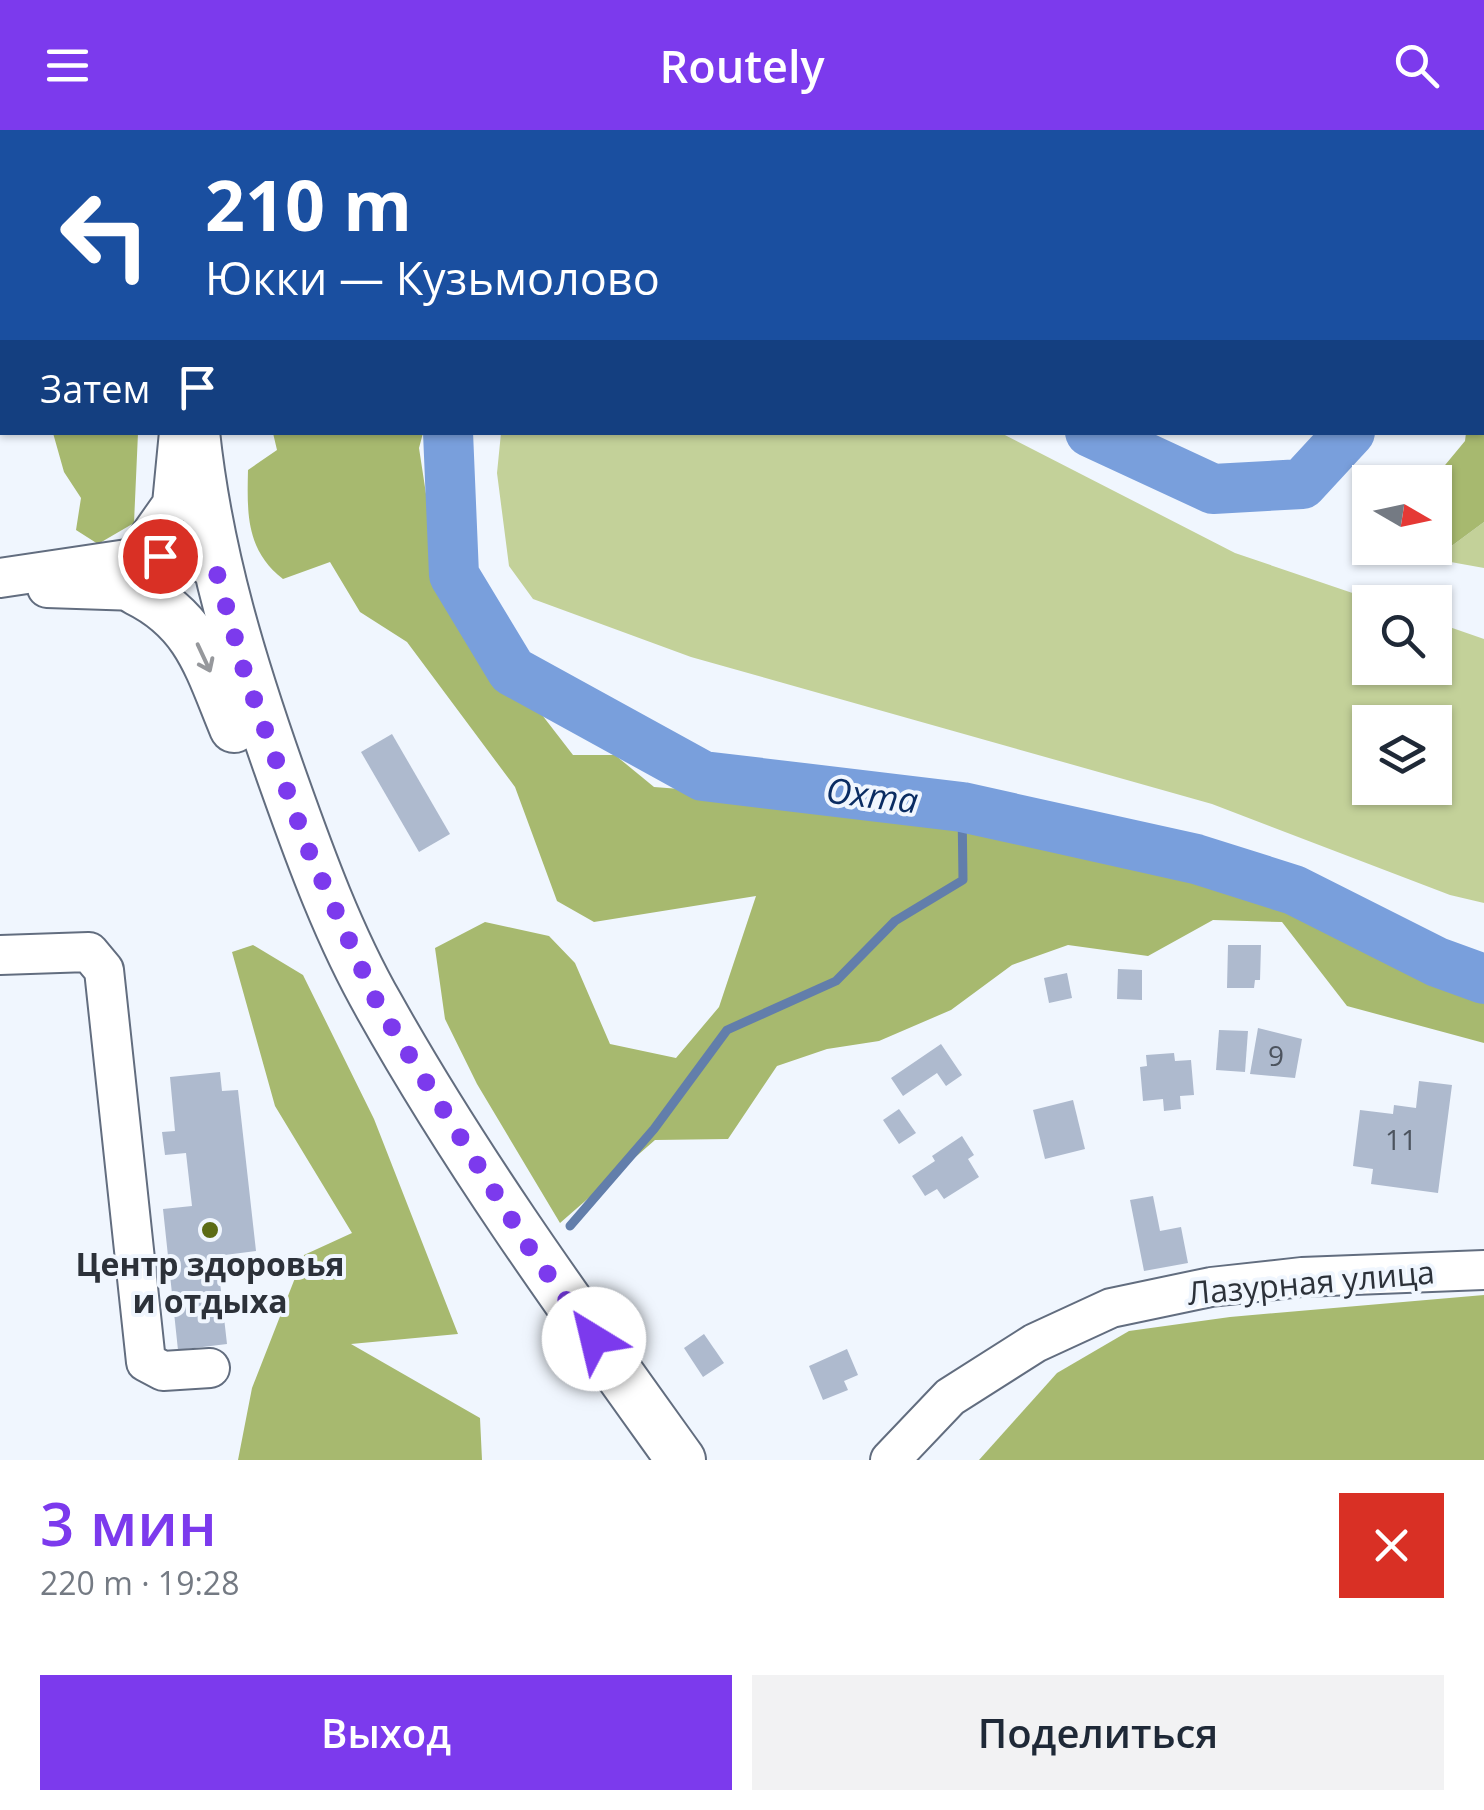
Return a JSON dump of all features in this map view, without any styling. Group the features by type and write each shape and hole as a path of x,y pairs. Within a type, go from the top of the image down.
{"main road":[{"path":"195,435 202,502 216,570 245,674 308,849 378,1005 530,1249 681,1460"},
{"path":"135,575 190,592 216,570"},
{"path":"135,575 192,634 262,794 308,849"}],"street":[{"path":"0,582 135,575 172,504 178,435"},
{"path":"0,955 89,952 104,970 146,1362 163,1371 210,1368"},
{"name":"Лазурная улица","path":"890,1460 950,1397 1034,1343 1111,1308 1211,1287 1302,1276 1484,1270"}],"green space":[{"path":"54,435 138,435 134,523 98,544 76,530 81,498 64,472"},
{"path":"273,435 422,435 419,448 439,579 490,666 539,711 573,755 615,755 654,787 937,809 1171,861 1484,981 1484,1043 1347,1006 1282,922 1213,920 1148,956 1068,945 1012,965 951,1010 879,1041 827,1049 777,1066 728,1139 655,1140 560,1223 477,1084 445,1019 435,948 485,922 549,936 575,963 610,1044 676,1058 719,1007 756,896 594,922 557,901 515,787 407,642 360,612 330,562 283,579 262,556 251,530 248,470 277,450"},
{"path":"501,435 1005,435 1235,553 1352,593 1352,685 1452,685 1452,628 1484,639 1484,903 1450,895 1212,804 691,657 533,599 509,566 497,473"},
{"path":"1466,435 1484,435 1484,522 1452,546 1452,465 1445,465"},
{"path":"1484,522 1484,568 1452,562 1452,546"},
{"path":"253,945 303,975 374,1119 458,1334 351,1344 480,1418 482,1460 238,1460 252,1388 304,1255 352,1233 275,1106 232,952"},
{"path":"1484,1295 1484,1460 979,1460 1057,1373 1129,1331 1230,1317"}],"building":[{"path":"392,734 450,834 419,852 361,752"},
{"path":"1228,945 1261,945 1260,980 1255,980 1254,988 1227,988"},
{"path":"1118,969 1142,970 1142,1000 1117,999"},
{"path":"1067,973 1072,998 1049,1003 1044,978"},
{"path":"1258,1028 1302,1039 1295,1078 1250,1074"},
{"path":"1219,1030 1248,1031 1245,1072 1216,1070"},
{"path":"941,1044 962,1075 946,1086 937,1073 903,1096 891,1078"},
{"path":"1174,1053 1175,1061 1191,1060 1194,1095 1180,1096 1181,1109 1164,1111 1163,1099 1143,1101 1140,1067 1147,1066 1146,1055"},
{"name":"Центр здоровья и отдыха","path":"220,1072 222,1091 238,1090 256,1251 217,1256 227,1344 178,1350 163,1209 192,1206 186,1153 165,1155 162,1132 175,1131 170,1077"},
{"path":"1419,1081 1452,1085 1438,1193 1371,1184 1373,1169 1353,1166 1360,1110 1393,1114 1394,1105 1416,1108"},
{"path":"1073,1100 1085,1149 1045,1159 1033,1110"},
{"path":"899,1109 916,1133 899,1144 883,1120"},
{"path":"962,1136 974,1155 968,1159 979,1177 944,1199 937,1189 925,1196 912,1176 935,1161 932,1156"},
{"path":"1153,1196 1160,1231 1181,1227 1188,1263 1144,1271 1130,1200"},
{"path":"704,1334 724,1363 703,1377 684,1348"},
{"path":"847,1349 858,1375 844,1381 848,1390 823,1400 809,1366"}],"waterway":[{"name":"Охта","path":"448,435 454,575 512,671 703,776 962,807 1196,859 1294,890 1437,962 1484,979"},
{"name":"Охта","path":"1096,435 1213,489 1302,484 1347,435"},
{"path":"570,1226 654,1129 727,1030 836,981 895,921 963,880 962,807"}],"place":[{"name":"Центр здоровья и отдыха","path":"210,1230"}],"route":[{"path":"160,556 187,555 216,570 245,674 308,849 378,1005 530,1249 594,1339"}]}
